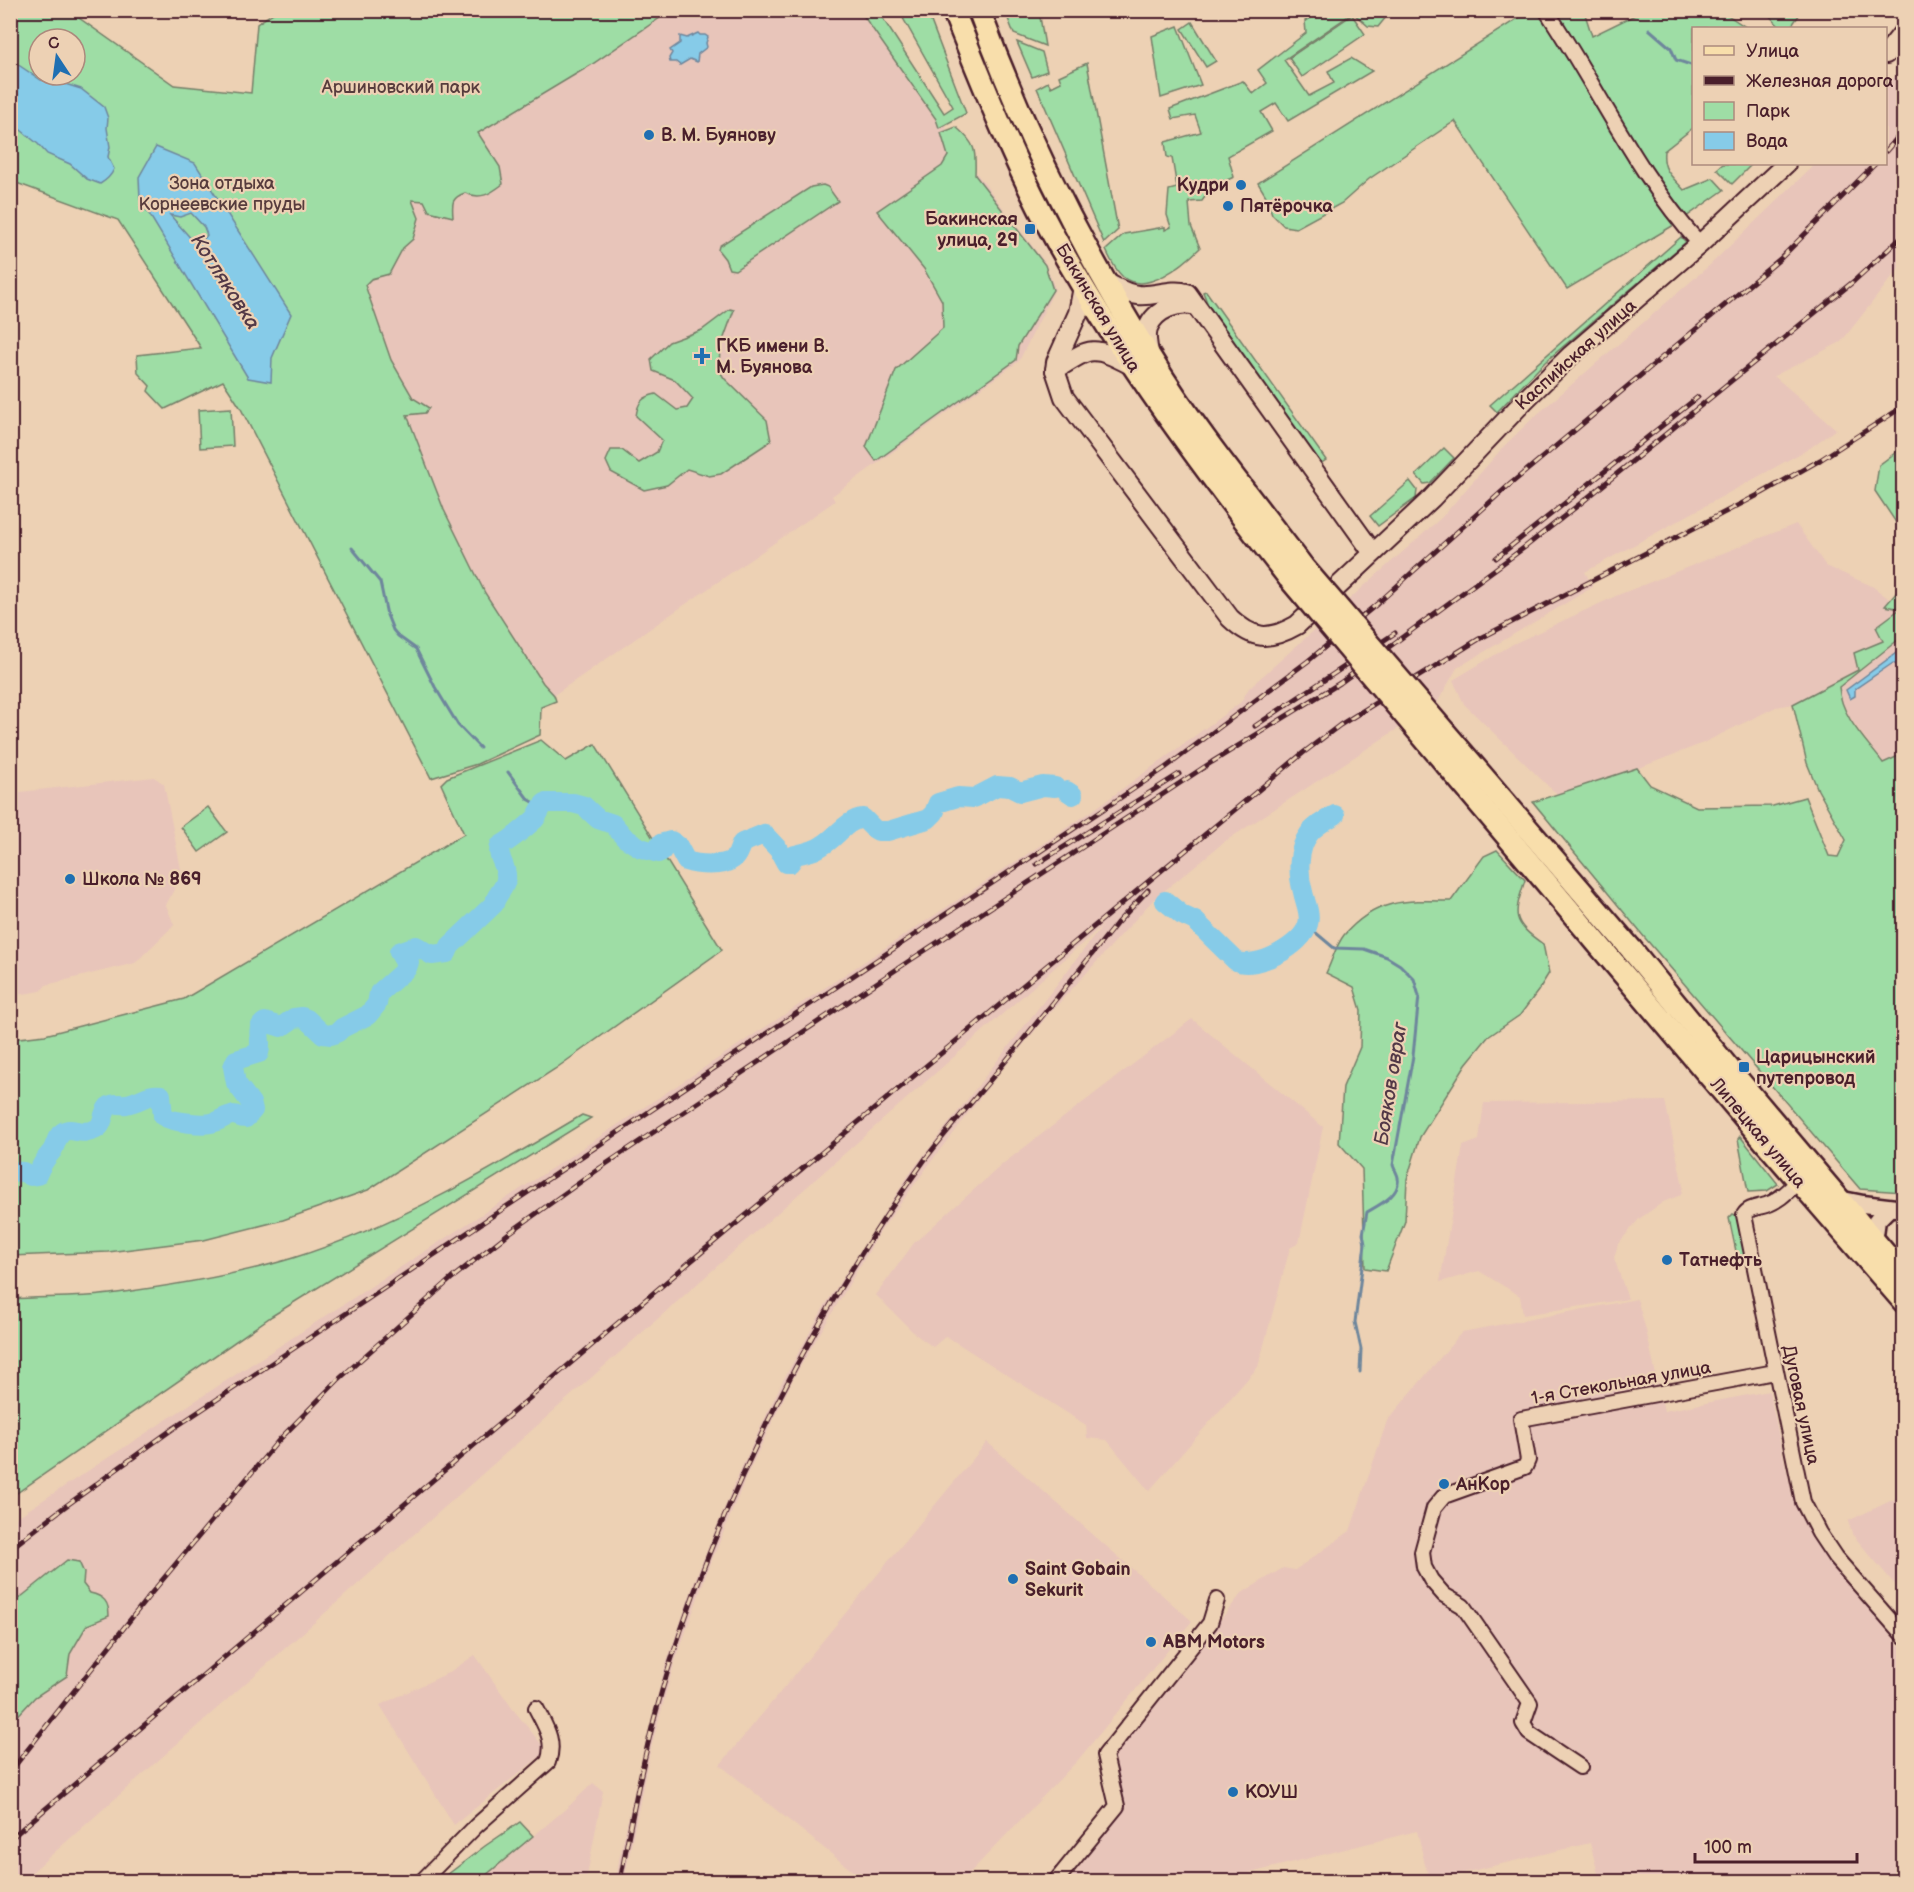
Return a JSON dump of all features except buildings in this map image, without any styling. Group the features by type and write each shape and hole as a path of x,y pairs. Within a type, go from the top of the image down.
{"main road":[{"name":"Бакинская улица","path":"953,10 992,107 1029,187 1083,287 1141,362"},
{"name":"Бакинская улица","path":"979,10 1048,174 1105,282 1141,362 1206,471 1296,572"},
{"path":"1887,53 1904,31"},
{"name":"Каспийская улица","path":"1056,370 1064,398 1230,618 1240,628 1252,634 1266,636 1281,634 1297,625 1432,498 1571,355 1700,244 1785,165"},
{"path":"1105,282 1130,294 1182,291 1187,293 1372,553"},
{"path":"1056,370 1057,358 1078,313 1083,287"},
{"path":"1056,370 1083,354 1095,350 1141,362 1148,329 1157,315 1181,304 1196,306"},
{"name":"Липецкая улица","path":"1296,572 1631,949 1904,1276"},
{"name":"Липецкая улица","path":"1296,572 1614,963 1904,1302"}],"street":[{"path":"1546,10 1634,154 1681,222 1700,244"},
{"name":"Дуговая улица","path":"1799,1181 1776,1201 1752,1208 1744,1215 1803,1502 1835,1557 1904,1636"},
{"path":"1838,1199 1896,1209"},
{"path":"1874,1242 1877,1220 1896,1209"},
{"name":"1-я Стекольная улица","path":"1580,1767 1529,1733 1523,1723 1530,1703 1463,1606 1444,1595 1431,1580 1424,1567 1422,1552 1434,1508 1444,1496 1525,1467 1528,1460 1521,1419 1775,1372"},
{"path":"1055,1881 1117,1806 1105,1755 1210,1623 1217,1600"},
{"path":"421,1881 476,1826 548,1762 552,1752 551,1738 536,1708"}],"shaded area":[{"name":"ГКБ имени В. М. Буянова","path":"662,11 875,11 940,114 948,136 1046,264 1055,289 1019,361 832,496 835,501 554,695 485,593 444,510 339,242 436,157"},
{"path":"1903,66 1903,263 1841,342 1774,376 1836,429 1810,448 1585,572 1593,587 1457,668 1437,703 1224,842 1153,900 1050,1013 996,1077 882,1229 794,1377 747,1475 706,1575 673,1668 650,1752 624,1881 616,1881 619,1860 665,1667 697,1575 739,1473 782,1382 824,1307 910,1173 1103,925 22,1881 11,1882 11,1521 519,1190 1092,811 1241,702 1249,688 1441,518 1505,445 1533,418 1711,264 1814,165 1887,165 1887,86"},
{"path":"1796,524 1826,566 1872,586 1901,608 1883,641 1854,653 1858,670 1793,704 1776,707 1701,744 1626,773 1559,795 1464,704 1453,680 1513,644 1618,595"},
{"path":"1903,636 1903,754 1883,763 1845,711 1839,687"},
{"path":"154,777 164,784 182,874 166,905 174,925 135,963 46,985 41,991 11,996 11,793"},
{"path":"1192,1019 1323,1127 1299,1243 1290,1248 1258,1367 1149,1491 1107,1440 1087,1438 1086,1425 946,1336 933,1347 915,1334 876,1295 914,1243 1004,1163"},
{"path":"1665,1101 1683,1186 1681,1195 1663,1202 1639,1219 1618,1244 1614,1258 1628,1299 1523,1315 1520,1296 1479,1271 1440,1282 1463,1146 1479,1140 1484,1103"},
{"path":"1637,1299 1664,1411 1769,1391 1792,1494 1812,1539 1903,1650 1903,1881 1600,1881 1590,1843 1429,1881 1417,1831 1250,1873 1250,1881 1068,1882 1124,1808 1114,1752 1242,1593 1283,1568 1295,1570 1350,1531 1387,1421 1462,1332"},
{"path":"987,1442 1192,1621 1078,1760 962,1881 865,1881 720,1765"},
{"path":"1903,1495 1903,1594 1852,1534 1848,1521"},
{"path":"475,1655 512,1708 547,1751 454,1825 380,1705 448,1673"},
{"path":"593,1783 603,1791 586,1881 479,1882 569,1806"}],"green space":[{"path":"1322,10 1391,11 1378,27 1368,26 1353,13 1284,60 1309,96 1334,83 1328,71 1351,58 1372,71 1288,121 1276,103 1261,112 1272,131 1228,156 1234,177 1213,186 1202,201 1189,202 1191,226 1200,248 1164,276 1142,283 1132,282 1123,277 1115,268 1106,250 1124,234 1165,227 1165,230 1171,227 1167,215 1169,190 1177,188 1172,158 1167,157 1165,142 1201,132 1195,115 1173,119 1170,109 1243,81 1253,94 1267,83 1258,70 1306,33 1305,21"},
{"path":"10,11 69,11 174,85 251,93 257,24 276,11 670,11 591,65 478,133 500,167 503,184 485,195 476,196 465,193 457,197 453,205 453,217 429,211 424,201 412,200 419,218 413,239 403,248 389,274 371,279 365,285 391,360 413,398 429,408 425,413 407,415 444,510 485,593 543,683 554,695 556,701 541,707 540,735 477,764 431,778 240,407 223,381 165,409 148,391 150,386 138,373 137,355 201,348 118,220 11,181"},
{"path":"860,11 878,11 944,113 953,107 899,11 927,11 966,113 939,128 936,119"},
{"path":"961,11 966,11 1018,136 1088,275 1084,278 1046,204"},
{"path":"1005,11 1039,11 1045,46 1014,34"},
{"path":"1528,11 1584,11 1592,36 1643,11 1673,11 1678,18 1726,14 1746,27 1692,27 1692,129 1664,151 1666,168 1684,190 1713,178 1724,190 1679,222 1567,289 1455,121 1369,179 1342,203 1296,228 1284,226 1272,214 1266,196 1258,183"},
{"path":"1765,11 1802,11 1791,27 1778,27 1779,26"},
{"path":"1352,15 1365,34 1302,77 1289,58"},
{"path":"1192,22 1216,61 1206,67 1182,29"},
{"path":"1178,26 1201,85 1161,98 1152,36"},
{"path":"1017,42 1042,52 1047,71 1032,77"},
{"path":"1087,63 1118,230 1104,243 1037,88 1048,82 1051,87 1061,82 1059,76"},
{"path":"956,127 968,138 973,148 975,175 1045,265 1053,290 1018,346 1016,360 876,461 866,447 896,370 943,328 942,301 924,269 877,211 942,166 948,156 941,133"},
{"path":"1722,165 1751,165 1732,184 1717,169"},
{"path":"823,185 828,187 838,201 735,270 729,269 718,250 719,246 811,187"},
{"path":"1681,237 1686,242 1545,362 1497,412 1490,405"},
{"path":"1206,291 1326,460 1320,464 1211,313 1203,292"},
{"path":"730,309 734,310 721,346 718,368 724,378 767,420 771,441 721,474 709,476 687,469 667,485 644,490 611,472 606,461 611,450 622,450 639,463 657,452 662,440 636,416 638,407 644,399 656,394 677,410 687,408 693,399 675,380 653,371 651,359 669,342 702,330"},
{"path":"231,408 233,446 200,448 198,410"},
{"path":"1903,447 1903,533 1875,491 1879,465"},
{"path":"1444,448 1454,458 1430,483 1424,484 1416,475"},
{"path":"1410,481 1417,490 1416,498 1378,526 1370,516"},
{"path":"1903,585 1903,636 1839,687 1849,718 1883,763 1903,754 1903,1192 1860,1189 1645,938 1533,802 1637,768 1650,785 1697,807 1773,806 1805,797 1829,856 1838,857 1846,840 1818,790 1807,763 1793,704 1858,670 1854,653 1883,641 1876,627 1900,609 1885,606"},
{"path":"541,740 566,761 595,744 722,950 555,1069 368,1190 283,1220 204,1240 108,1252 11,1256 11,1039 45,1035 184,999 464,834 441,784 447,778"},
{"path":"208,807 227,832 199,852 181,827"},
{"path":"1497,850 1525,880 1517,910 1518,916 1525,929 1543,944 1549,973 1520,1015 1488,1037 1466,1064 1420,1137 1407,1179 1405,1221 1386,1271 1365,1268 1362,1169 1339,1143 1343,1087 1360,1047 1361,1010 1354,987 1326,973 1344,935 1368,914 1393,904 1451,901 1484,856"},
{"path":"582,1115 591,1118 272,1316 11,1497 11,1299 86,1296 133,1291 225,1275 293,1258 369,1230 442,1195"},
{"path":"1740,1136 1778,1184 1767,1191 1748,1192 1738,1139"},
{"path":"1733,1214 1739,1217 1745,1260 1737,1256 1729,1218"},
{"path":"67,1560 79,1562 84,1573 83,1584 90,1593 105,1600 109,1616 87,1625 70,1654 67,1676 35,1697 11,1723 11,1605"},
{"path":"520,1822 533,1836 479,1881 439,1881 485,1846"}],"water":[{"path":"698,33 708,37 707,47 698,54 697,62 690,59 680,65 670,62 669,58 672,53 670,50 680,43 680,36 687,38"},
{"path":"11,60 27,71 27,87 75,87 81,89 104,107 108,118 110,147 108,157 114,169 110,176 100,184 87,179 70,164 47,154 11,122"},
{"path":"156,147 195,163 291,314 272,358 271,382 248,378 140,199 139,177","holes":["191,213 204,227 207,235 201,242 194,242 170,215 180,217"]},
{"path":"1903,648 1903,668 1893,663 1855,689 1855,696 1850,699 1846,690"}],"waterway":[{"path":"1649,29 1671,48 1676,60 1692,65"},
{"name":"Котляковка","path":"352,548 380,582 387,615 393,630 416,649 458,725 480,748"},
{"name":"Котляковка","path":"508,772 528,799 540,808"},
{"path":"10,1171 23,1172 31,1176 37,1175 63,1132 66,1130 85,1132 94,1130 100,1126 110,1105 131,1103 151,1095 161,1095 163,1116 174,1120 204,1124 231,1115 246,1118 253,1110 251,1103 236,1083 233,1067 236,1060 259,1053 259,1032 262,1025 265,1022 281,1027 294,1018 302,1017 323,1034 331,1035 368,1015 377,1004 379,993 407,968 409,962 403,959 399,952 416,946 432,955 447,953 450,946 494,904 506,879 500,846 535,819 545,803 573,803 584,806 598,819 613,824 625,838 641,848 658,853 662,851 660,844 671,841 678,846 686,861 703,864 729,862 736,856 742,843 764,834 779,850 786,863 790,863 795,855 820,847 857,819 863,818 878,831 888,831 928,819 934,813 938,803 958,797 974,798 997,786 1010,787 1020,792 1043,786 1055,787"},
{"path":"1067,791 1073,795"},
{"path":"1165,901 1182,915 1195,921 1236,961 1255,962 1278,954 1297,940 1304,932 1309,920 1301,885 1302,847 1314,828 1335,815"},
{"name":"Бояков овраг","path":"1306,928 1315,932 1334,948 1364,949 1387,957 1400,965 1414,979 1419,996 1413,1056 1393,1165 1398,1176 1398,1184 1388,1199 1367,1212 1363,1234 1365,1244 1355,1322 1361,1349 1360,1372"}],"railway":[{"path":"1887,150 1904,130"},
{"path":"10,1549 174,1428 1165,768 1308,661 1377,604 1508,486 1780,259 1874,165"},
{"path":"10,1772 149,1596 279,1440 338,1380 452,1278 509,1233 600,1168 1212,762 1340,683 1581,503 1854,281 1904,235"},
{"path":"1496,558 1698,397"},
{"path":"10,1839 691,1261 1303,753 1340,725 1479,639 1762,493 1820,460 1904,406"},
{"path":"1255,726 1395,633"},
{"path":"1037,864 1179,774"},
{"path":"620,1882 647,1747 669,1667 717,1533 777,1402 847,1276 926,1158 1117,923 1148,890"}],"place":[{"name":"В. М. Буянову","path":"649,135"},
{"name":"Кудри","path":"1241,185"},
{"name":"Пятёрочка","path":"1228,206"},
{"name":"Бакинская улица, 29","path":"1030,229"},
{"name":"ГКБ имени В. М. Буянова","path":"702,356"},
{"name":"Школа № 869","path":"70,879"},
{"name":"Царицынский путепровод","path":"1744,1067"},
{"name":"Татнефть","path":"1667,1260"},
{"name":"АнКор","path":"1444,1484"},
{"name":"Saint Gobain Sekurit","path":"1013,1579"},
{"name":"ABM Motors","path":"1151,1642"},
{"name":"КОУШ","path":"1233,1792"}],"park label":[{"name":"Аршиновский парк","path":"401,87"},
{"name":"Зона отдыха Корнеевские пруды","path":"222,193"}]}
